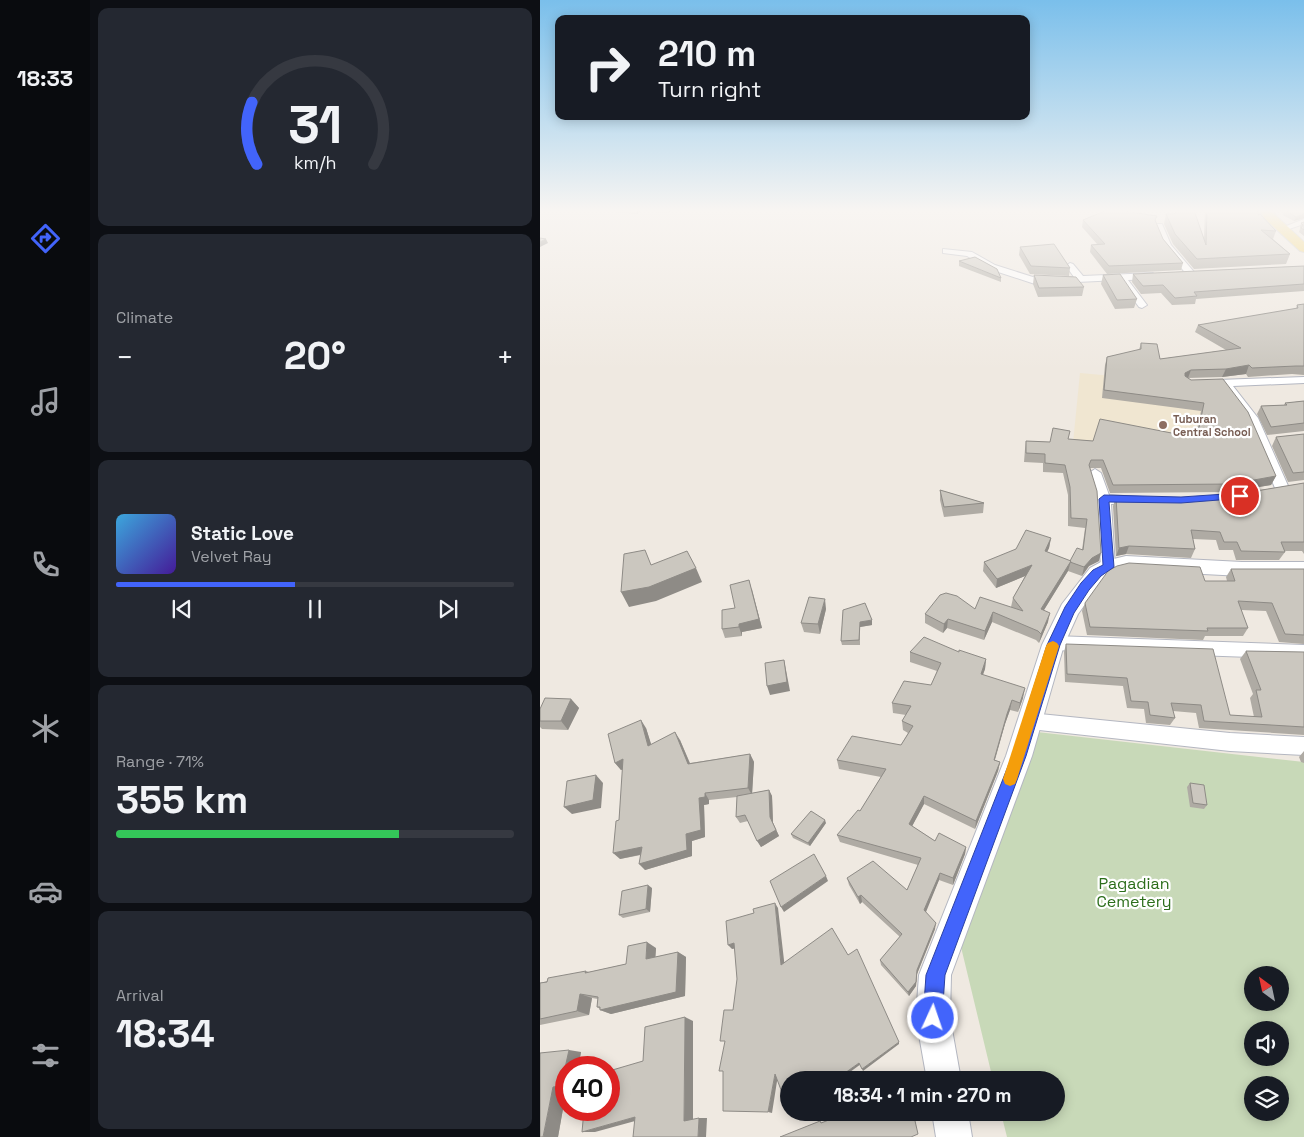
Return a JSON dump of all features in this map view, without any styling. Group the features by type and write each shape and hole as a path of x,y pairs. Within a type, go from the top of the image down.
{"street":[{"path":"986,263 999,270 1035,281 1162,276"},
{"path":"1182,274 1196,274 1184,263"},
{"path":"1070,266 1081,280"},
{"path":"1122,278 1142,305"},
{"path":"1206,383 1304,380"},
{"path":"1225,383 1246,407 1282,488"},
{"path":"1262,441 1279,439"},
{"path":"1095,473 1104,499 1108,567"},
{"path":"1268,491 1297,486"},
{"path":"1104,499 1146,500"},
{"path":"942,1071 933,1018 936,975 1019,756 1054,643 1069,610 1085,587 1097,573 1108,567 1126,564 1242,569 1304,569"},
{"path":"1054,643 1304,652"},
{"path":"1030,720 1230,742 1304,746"},
{"path":"951,1121 954,1137"}],"shaded area":[{"name":"Tuburan Central School","path":"1080,373 1224,386 1274,477 1073,443"}],"green space":[{"name":"Pagadian Cemetery","path":"1037,732 1304,762 1304,1137 1007,1137 1003,1121 1065,1121 1065,1071 991,1071 961,947"}],"building":[{"path":"964,263 986,263 997,269 1001,278"},
{"path":"1029,263 1067,263 1070,268 1031,266"},
{"path":"1106,263 1182,263 1109,266"},
{"path":"1304,266 1304,284 1194,292 1197,296 1175,298 1163,285 1143,286 1133,274"},
{"path":"1120,274 1137,299 1117,300 1103,275"},
{"path":"1034,275 1076,277 1084,287 1039,288"},
{"path":"1304,304 1304,366 1252,368 1249,365 1226,369 1191,370 1185,373 1185,376 1191,380 1223,379 1248,412 1276,476 1232,484 1113,485 1103,460 1091,460 1089,465 1097,491 1101,553 1092,558 1084,567 1070,562 1077,548 1083,550 1087,519 1071,518 1070,487 1065,465 1045,463 1045,454 1026,453 1026,441 1050,442 1053,428 1070,431 1068,439 1093,441 1100,419 1197,438 1204,403 1104,390 1107,357 1141,349 1141,343 1157,344 1160,359 1241,348 1198,325 1298,308 1297,305"},
{"path":"1304,401 1304,423 1271,427 1261,406 1287,405 1285,403"},
{"path":"1304,434 1304,472 1293,473 1276,437"},
{"path":"1304,483 1304,542 1281,542 1285,552 1241,551 1237,542 1224,542 1220,532 1191,530 1195,549 1129,546 1119,548 1116,497 1185,498 1232,495"},
{"path":"940,490 984,503 944,507"},
{"path":"1026,530 1051,538 1045,551 1071,561 1041,609 1050,613 1041,634 993,612 985,631 948,619 944,624 925,614 940,595 946,593 957,596 975,609 980,597 1023,611 1013,598 1032,565 997,579 984,562 1016,549"},
{"path":"645,550 651,565 687,551 696,568 649,587 621,592 624,554"},
{"path":"1129,563 1200,567 1205,581 1235,581 1231,569 1304,569 1304,635 1285,634 1272,603 1238,601 1248,628 1207,628 1208,631 1090,627 1085,603 1108,571"},
{"path":"749,580 759,619 739,624 739,627 722,629 722,610 735,608 730,585"},
{"path":"809,597 825,599 818,624 801,623"},
{"path":"865,603 872,620 860,622 859,640 841,641 843,610"},
{"path":"924,637 959,652 959,650 986,659 981,674 1025,688 1020,703 1012,700 994,760 1000,762 976,821 924,796 909,824 935,841 939,833 966,847 953,878 940,873 924,910 936,923 917,970 916,982 908,992 880,960 902,934 861,895 858,897 847,878 873,861 907,890 921,858 837,835 858,810 860,811 886,769 837,760 852,736 901,745 913,726 902,721 911,706 892,703 904,681 931,685 941,663 910,652"},
{"path":"1066,644 1213,649 1230,715 1262,717 1256,690 1261,690 1246,651 1304,652 1304,727 1204,721 1201,705 1171,703 1175,718 1150,715 1148,702 1131,701 1127,678 1067,674"},
{"path":"784,660 787,682 767,686 765,663"},
{"path":"545,698 571,699 561,721 540,721 540,709"},
{"path":"641,720 648,746 675,732 688,764 750,754 748,788 705,793 705,797 699,798 701,830 686,834 687,850 639,864 642,847 613,853 616,821 619,820 623,759 615,763 608,734"},
{"path":"596,775 593,800 564,807 567,781"},
{"path":"1190,783 1204,785 1207,805 1193,803"},
{"path":"769,790 770,817 776,830 757,841 745,815 736,817 737,796"},
{"path":"811,811 825,820 808,843 791,834"},
{"path":"814,854 826,876 781,907 770,881"},
{"path":"648,885 646,909 619,915 622,891"},
{"path":"775,903 781,965 832,928 848,955 857,949 899,1042 862,1069 859,1063 848,1071 780,1071 780,1087 775,1074 768,1112 723,1111 723,1071 719,1071 725,1041 720,1041 724,1010 733,1010 737,979 734,943 728,945 726,921 754,913 753,909"},
{"path":"647,942 646,959 678,952 676,992 600,1010 600,1007 597,1007 598,997 580,994 577,1011 540,1019 540,983 547,982 548,978 586,971 585,973 626,964 628,946"},
{"path":"685,1017 684,1121 699,1118 698,1137 633,1137 635,1117 582,1132 583,1121 620,1121 620,1068 643,1061 645,1027"},
{"path":"569,1050 568,1056 555,1056 555,1087 553,1087 543,1137 540,1137 540,1053"},
{"path":"820,1121 821,1123 826,1121 915,1121 918,1134 911,1137 780,1137"}],"slow traffic":[{"path":"1010,779 1053,646"}],"place":[{"name":"Tuburan Central School","path":"1163,425"}],"route":[{"path":"933,1018 936,975 1019,756 1053,645 1069,610 1085,587 1097,573 1108,567 1104,499 1181,500 1240,496"}]}
